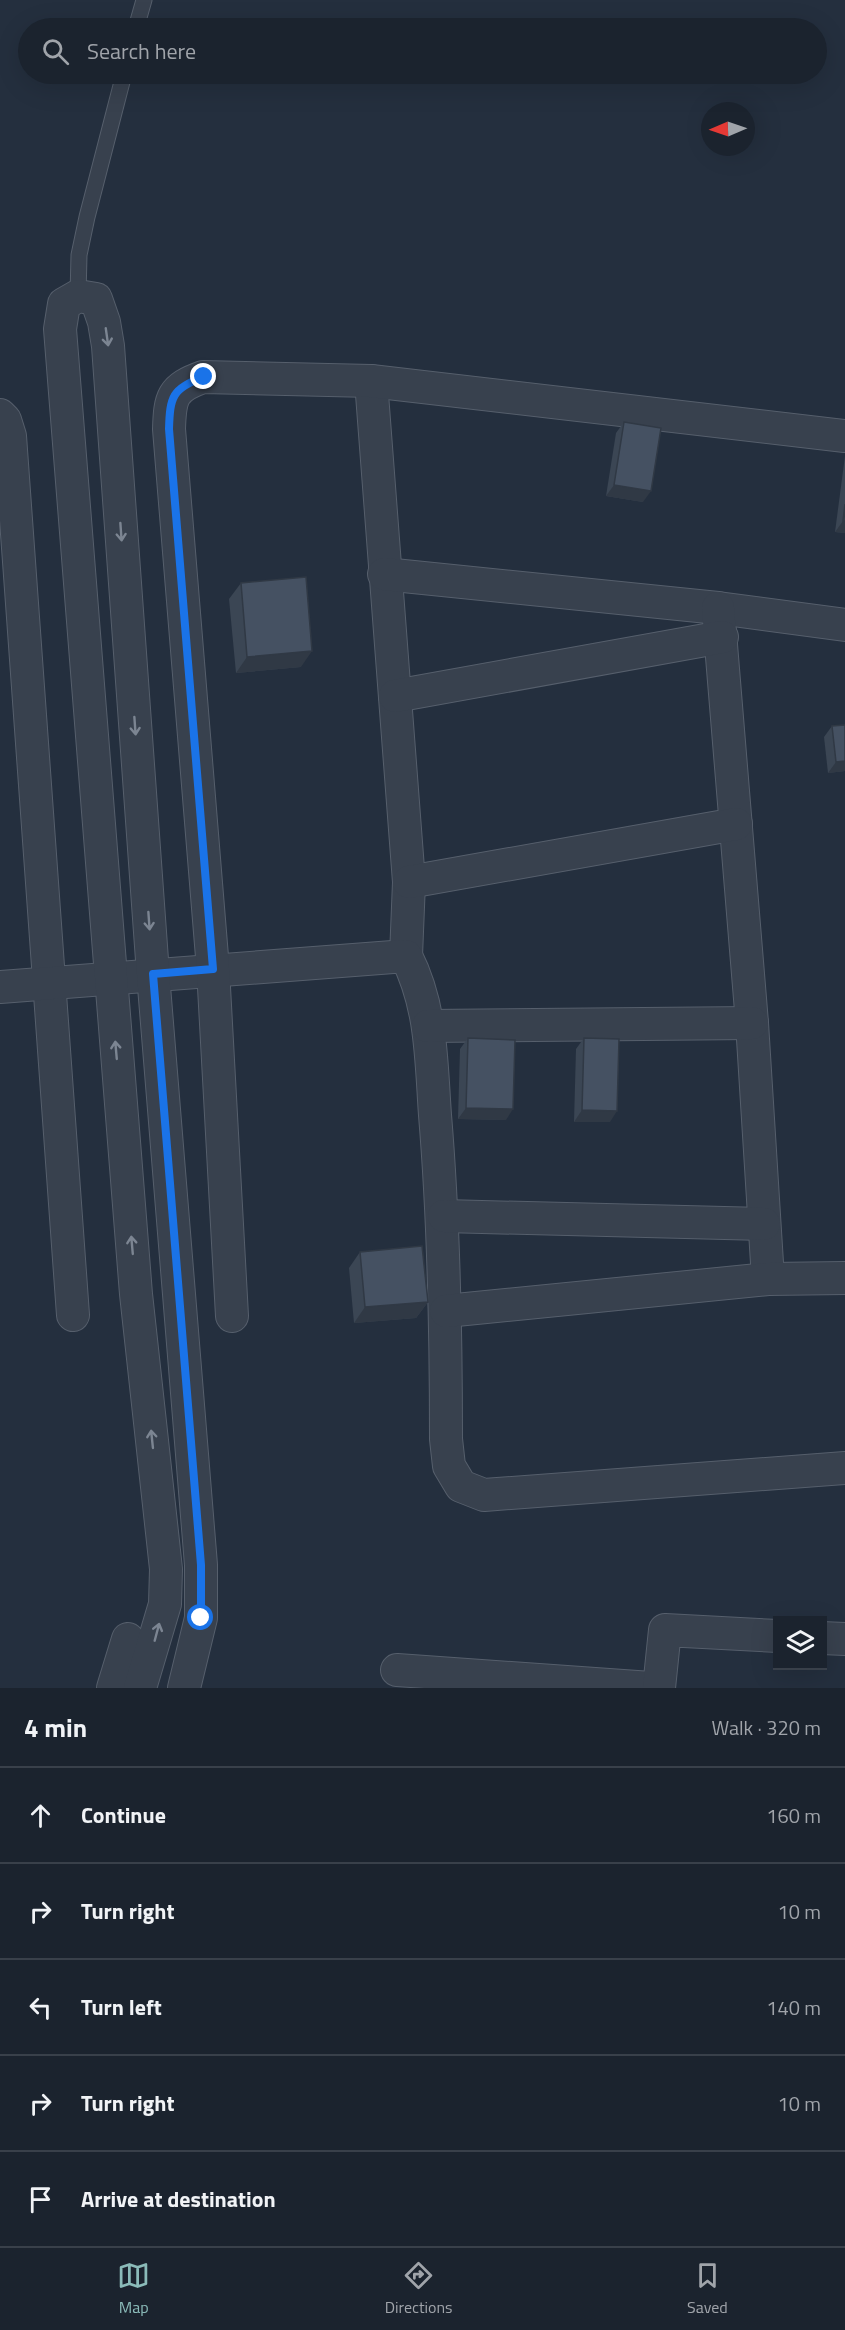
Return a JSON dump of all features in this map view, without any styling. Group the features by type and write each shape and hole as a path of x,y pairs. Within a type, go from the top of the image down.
{"street":[{"path":"140,1688 165,1604 166,1569 136,1294 60,329 64,304 78,296 96,299 105,322 108,346 153,974 201,1565 201,1618 184,1688"},
{"path":"232,1316 213,969 169,429 170,402 182,384 204,377 371,381 845,436"},
{"path":"371,381 409,882 406,956 420,983 428,1026 444,1216 446,1438 449,1466 460,1486 484,1495 845,1468"},
{"path":"0,415 5,420 10,436 73,1315"},
{"path":"384,574 720,623 845,625"},
{"path":"395,696 720,623"},
{"path":"720,623 752,1023 768,1279"},
{"path":"409,882 736,824"},
{"path":"0,987 406,956"},
{"path":"428,1026 752,1023"},
{"path":"444,1216 764,1224"},
{"path":"446,1311 768,1279 845,1278"},
{"path":"659,1688 665,1630 773,1636"},
{"path":"827,1638 845,1639"},
{"path":"112,1688 128,1639"},
{"path":"397,1670 525,1684 651,1688"}],"lane":[{"path":"139,18 144,0"},
{"path":"78,296 79,255 121,84"}],"building":[{"path":"624,422 661,428 651,491 614,485"},
{"path":"306,577 312,651 247,657 241,583"},
{"path":"845,725 845,761 836,762 832,726"},
{"path":"468,1038 515,1040 513,1109 466,1108"},
{"path":"584,1038 619,1039 617,1111 582,1110"},
{"path":"422,1246 428,1302 365,1307 360,1252"}],"route":[{"path":"201,1618 201,1565 153,974 213,969 169,429 170,402 182,384 204,377"}]}
